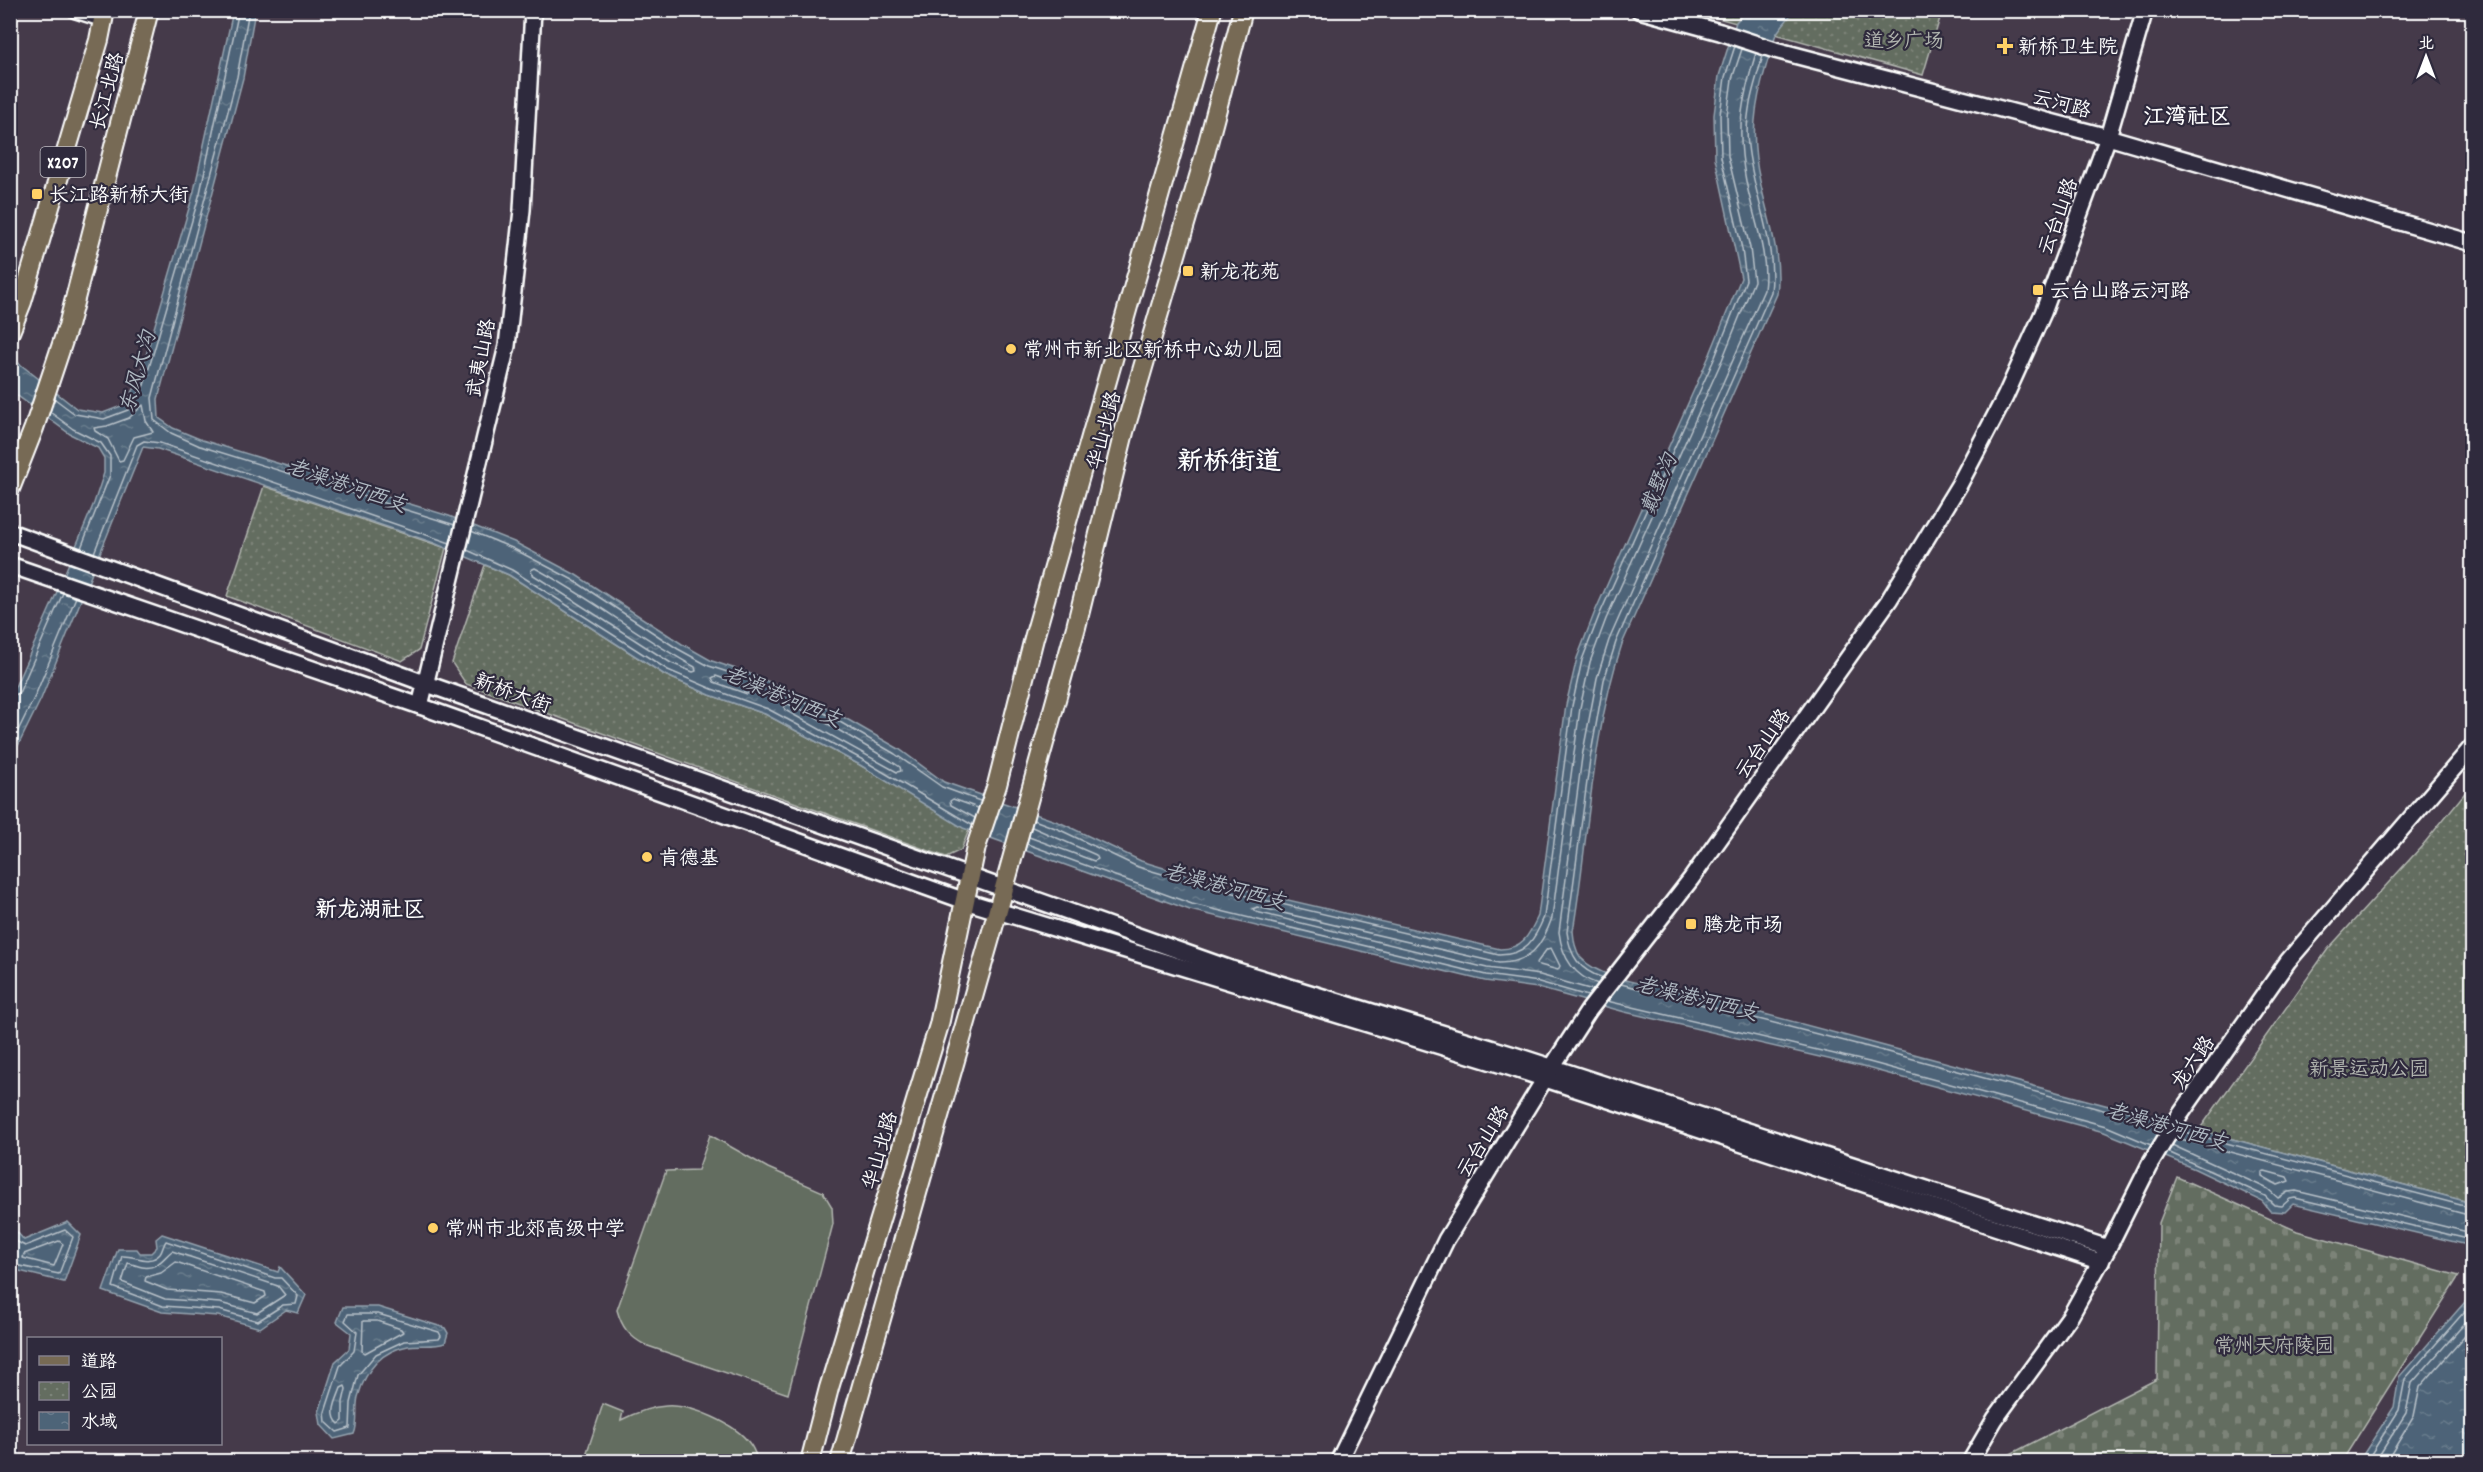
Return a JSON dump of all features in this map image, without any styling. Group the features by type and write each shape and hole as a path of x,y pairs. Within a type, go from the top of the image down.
{"main road":[{"name":"长江北路","path":"10,489 34,428 71,315 149,10"},
{"name":"华山北路","path":"810,1461 829,1388 939,1025 976,847 997,785 1034,638 1212,10"},
{"name":"华山北路","path":"1003,887 1076,627 1124,432 1200,172 1243,10"},
{"name":"长江北路","path":"10,332 105,15"},
{"path":"840,1461 1003,887"}],"street":[{"path":"76,10 105,15"},
{"name":"武夷山路","path":"420,706 507,346 522,210 533,10"},
{"name":"云河路","path":"1639,10 1775,50 2108,136 2472,243"},
{"name":"云台山路","path":"1338,1461 1446,1240 1589,1010 1691,879 1889,600 1959,485 2005,397 2043,313 2108,136 2145,10"},
{"name":"新桥大街","path":"10,532 427,684 1231,969 1549,1073"},
{"path":"10,565 420,706 964,901 1549,1073 2104,1255"},
{"name":"龙六路","path":"1970,1461 1995,1419 2071,1315 2149,1166 2180,1115 2288,961 2472,747"}],"green space":[{"name":"道乡广场","path":"1693,11 1942,11 1923,75"},
{"path":"264,486 446,548 419,650 402,661 227,596"},
{"path":"485,565 509,575 665,675 710,695 765,714 860,765 969,830 961,850 946,857 466,684 452,663"},
{"name":"新景运动公园","path":"2472,784 2472,1203 2199,1130 2328,949 2422,846"},
{"path":"710,1135 768,1168 823,1192 832,1207 833,1224 788,1394 645,1345 627,1331 617,1310 666,1171 698,1170"},
{"name":"常州天府陵园","path":"2177,1177 2297,1231 2459,1276 2342,1461 1997,1461 2157,1379 2159,1223"},
{"path":"603,1404 623,1412 621,1420 643,1411 666,1406 688,1408 700,1412 734,1429 751,1446 758,1461 584,1461"}],"water":[{"path":"233,11 255,11 243,78 158,399 159,418 173,428 202,440 449,516 514,542 576,575 712,661 748,673 817,702 899,749 944,782 1061,823 1141,861 1206,881 1500,949 1520,944 1528,935 1538,916 1566,705 1577,658 1594,614 1710,354 1741,278 1715,158 1714,115 1719,76 1736,22 1746,11 1793,11 1774,40 1759,93 1754,136 1757,165 1776,251 1777,294 1622,644 1604,715 1592,787 1573,931 1579,955 1587,963 1604,973 1624,980 1652,984 2472,1203 2472,1246 2293,1204 2285,1212 2270,1211 2262,1201 2195,1169 2104,1132 1867,1068 1625,1012 1538,988 1485,981 1190,910 963,828 860,765 765,714 710,695 665,675 509,575 434,543 158,449 143,447 41,699 11,760 11,696 94,503 104,473 104,458 98,448 70,434 11,391 11,357 77,409 103,413 124,405 138,383 194,191"},
{"path":"68,1222 81,1235 64,1282 11,1269 11,1233 16,1231 24,1240"},
{"path":"162,1234 278,1272 280,1267 306,1295 298,1313 286,1310 260,1328 218,1316 162,1312 103,1291 118,1249 137,1249 140,1253 151,1253 157,1247 156,1239"},
{"path":"2472,1294 2472,1461 2359,1461 2394,1407 2399,1377"},
{"path":"343,1307 378,1307 445,1328 448,1333 445,1343 398,1349 375,1364 361,1388 357,1402 354,1434 334,1439 321,1425 319,1412 335,1362 349,1349 351,1333 337,1322"}],"place":[{"name":"新桥卫生院","path":"2005,46"},
{"name":"长江路新桥大街","path":"37,194"},
{"name":"新龙花苑","path":"1188,271"},
{"name":"云台山路云河路","path":"2038,290"},
{"name":"常州市新北区新桥中心幼儿园","path":"1011,349"},
{"name":"肯德基","path":"647,857"},
{"name":"腾龙市场","path":"1691,924"},
{"name":"常州市北郊高级中学","path":"433,1228"}],"district":[{"name":"江湾社区","path":"2187,115"},
{"name":"新桥街道","path":"1229,460"},
{"name":"新龙湖社区","path":"370,908"}],"water label":[{"name":"东风大沟","path":"137,372"},
{"name":"戴墅沟","path":"1658,484"},
{"name":"老澡港河西支","path":"347,485"},
{"name":"老澡港河西支","path":"783,696"},
{"name":"老澡港河西支","path":"1225,886"},
{"name":"老澡港河西支","path":"1697,998"},
{"name":"老澡港河西支","path":"2167,1126"}]}
